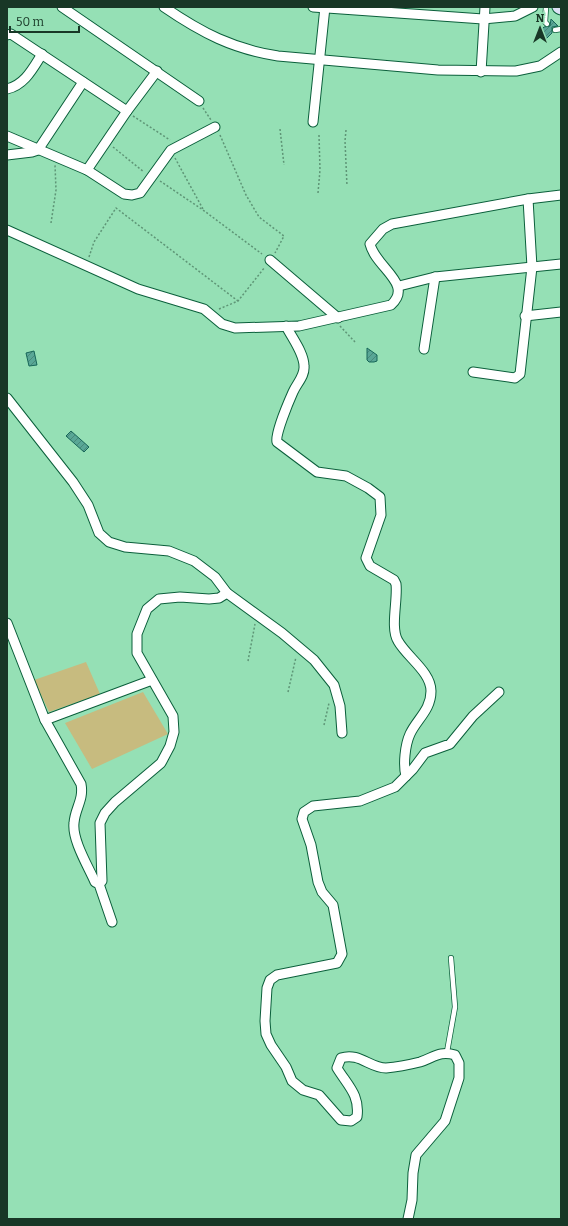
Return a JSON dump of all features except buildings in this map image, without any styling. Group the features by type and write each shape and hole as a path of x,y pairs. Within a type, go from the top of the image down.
{"street":[{"path":"62,7 199,101"},
{"path":"164,7 196,29 223,41 255,52 320,60 438,70 516,72 540,66 561,52"},
{"path":"313,7 483,19 515,16 533,7"},
{"path":"481,72 483,19 485,7"},
{"path":"313,122 325,8"},
{"path":"8,32 127,111"},
{"path":"7,89 19,85 24,80 42,54"},
{"path":"87,170 127,111 157,71"},
{"path":"7,155 38,150 83,82"},
{"path":"7,136 87,170 124,194 132,195 140,193 172,150 215,127"},
{"path":"7,230 138,289 204,309 222,324 235,328 286,326 336,318 392,304 399,294 399,286 372,253 370,244 383,229 392,224 528,198 561,195"},
{"path":"473,372 515,378 520,374 525,316 532,267 528,198"},
{"path":"270,260 336,318"},
{"path":"399,286 435,277 561,264"},
{"path":"424,349 435,277"},
{"path":"525,316 561,312"},
{"path":"286,326 302,357 304,367 277,432 277,442 317,472 346,476 368,488 380,497 381,515 366,558 370,566 394,580 396,584 395,627 397,641 430,683 430,697 425,714 410,735 404,769 406,776"},
{"path":"7,398 77,488 88,505 99,533 109,542 125,547 169,551 194,561 215,577 228,593 282,633 314,660 334,685 340,706 342,733"},
{"path":"99,884 102,881 100,823 105,813 115,802 161,763 170,746 174,732 173,716 137,653 137,634 147,609 159,599 180,597 209,599 219,598 228,593"},
{"path":"7,623 45,720 81,784 83,794 74,824 75,836 95,882 99,884 112,922"},
{"path":"45,720 152,680"},
{"path":"408,1219 412,1200 413,1172 416,1155 445,1121 459,1078 459,1063 455,1055 447,1052 434,1054 422,1061 405,1066 383,1068 354,1057 348,1056 341,1058 337,1068 355,1095 358,1105 357,1117 351,1121 341,1120 319,1095 303,1090 292,1081 266,1034 265,1021 267,988 270,980 277,975 337,963 342,954 334,907 322,892 318,882 311,845 302,819 304,812 313,806 348,803 395,787 425,753 450,744 473,716 498,692"}],"lane":[{"path":"546,7 545,22 547,24"},
{"path":"447,1052 455,1007 451,958"}],"path":[{"path":"199,101 224,142 246,196 259,216 284,236 270,260 238,302 218,309 204,309"},
{"path":"127,111 168,140 176,142 170,148 203,210"},
{"path":"280,129 284,165"},
{"path":"346,130 345,141 348,186"},
{"path":"318,193 320,170 319,135"},
{"path":"106,142 152,178 164,183 203,210 270,260"},
{"path":"51,223 56,190 55,163 62,160"},
{"path":"88,258 94,242 116,208 238,302"},
{"path":"336,318 355,342"},
{"path":"248,661 257,615"},
{"path":"288,692 299,647"},
{"path":"324,725 334,685"}],"shaded area":[{"path":"86,662 100,694 49,712 34,680"},
{"path":"143,692 168,734 92,769 65,723"}]}
